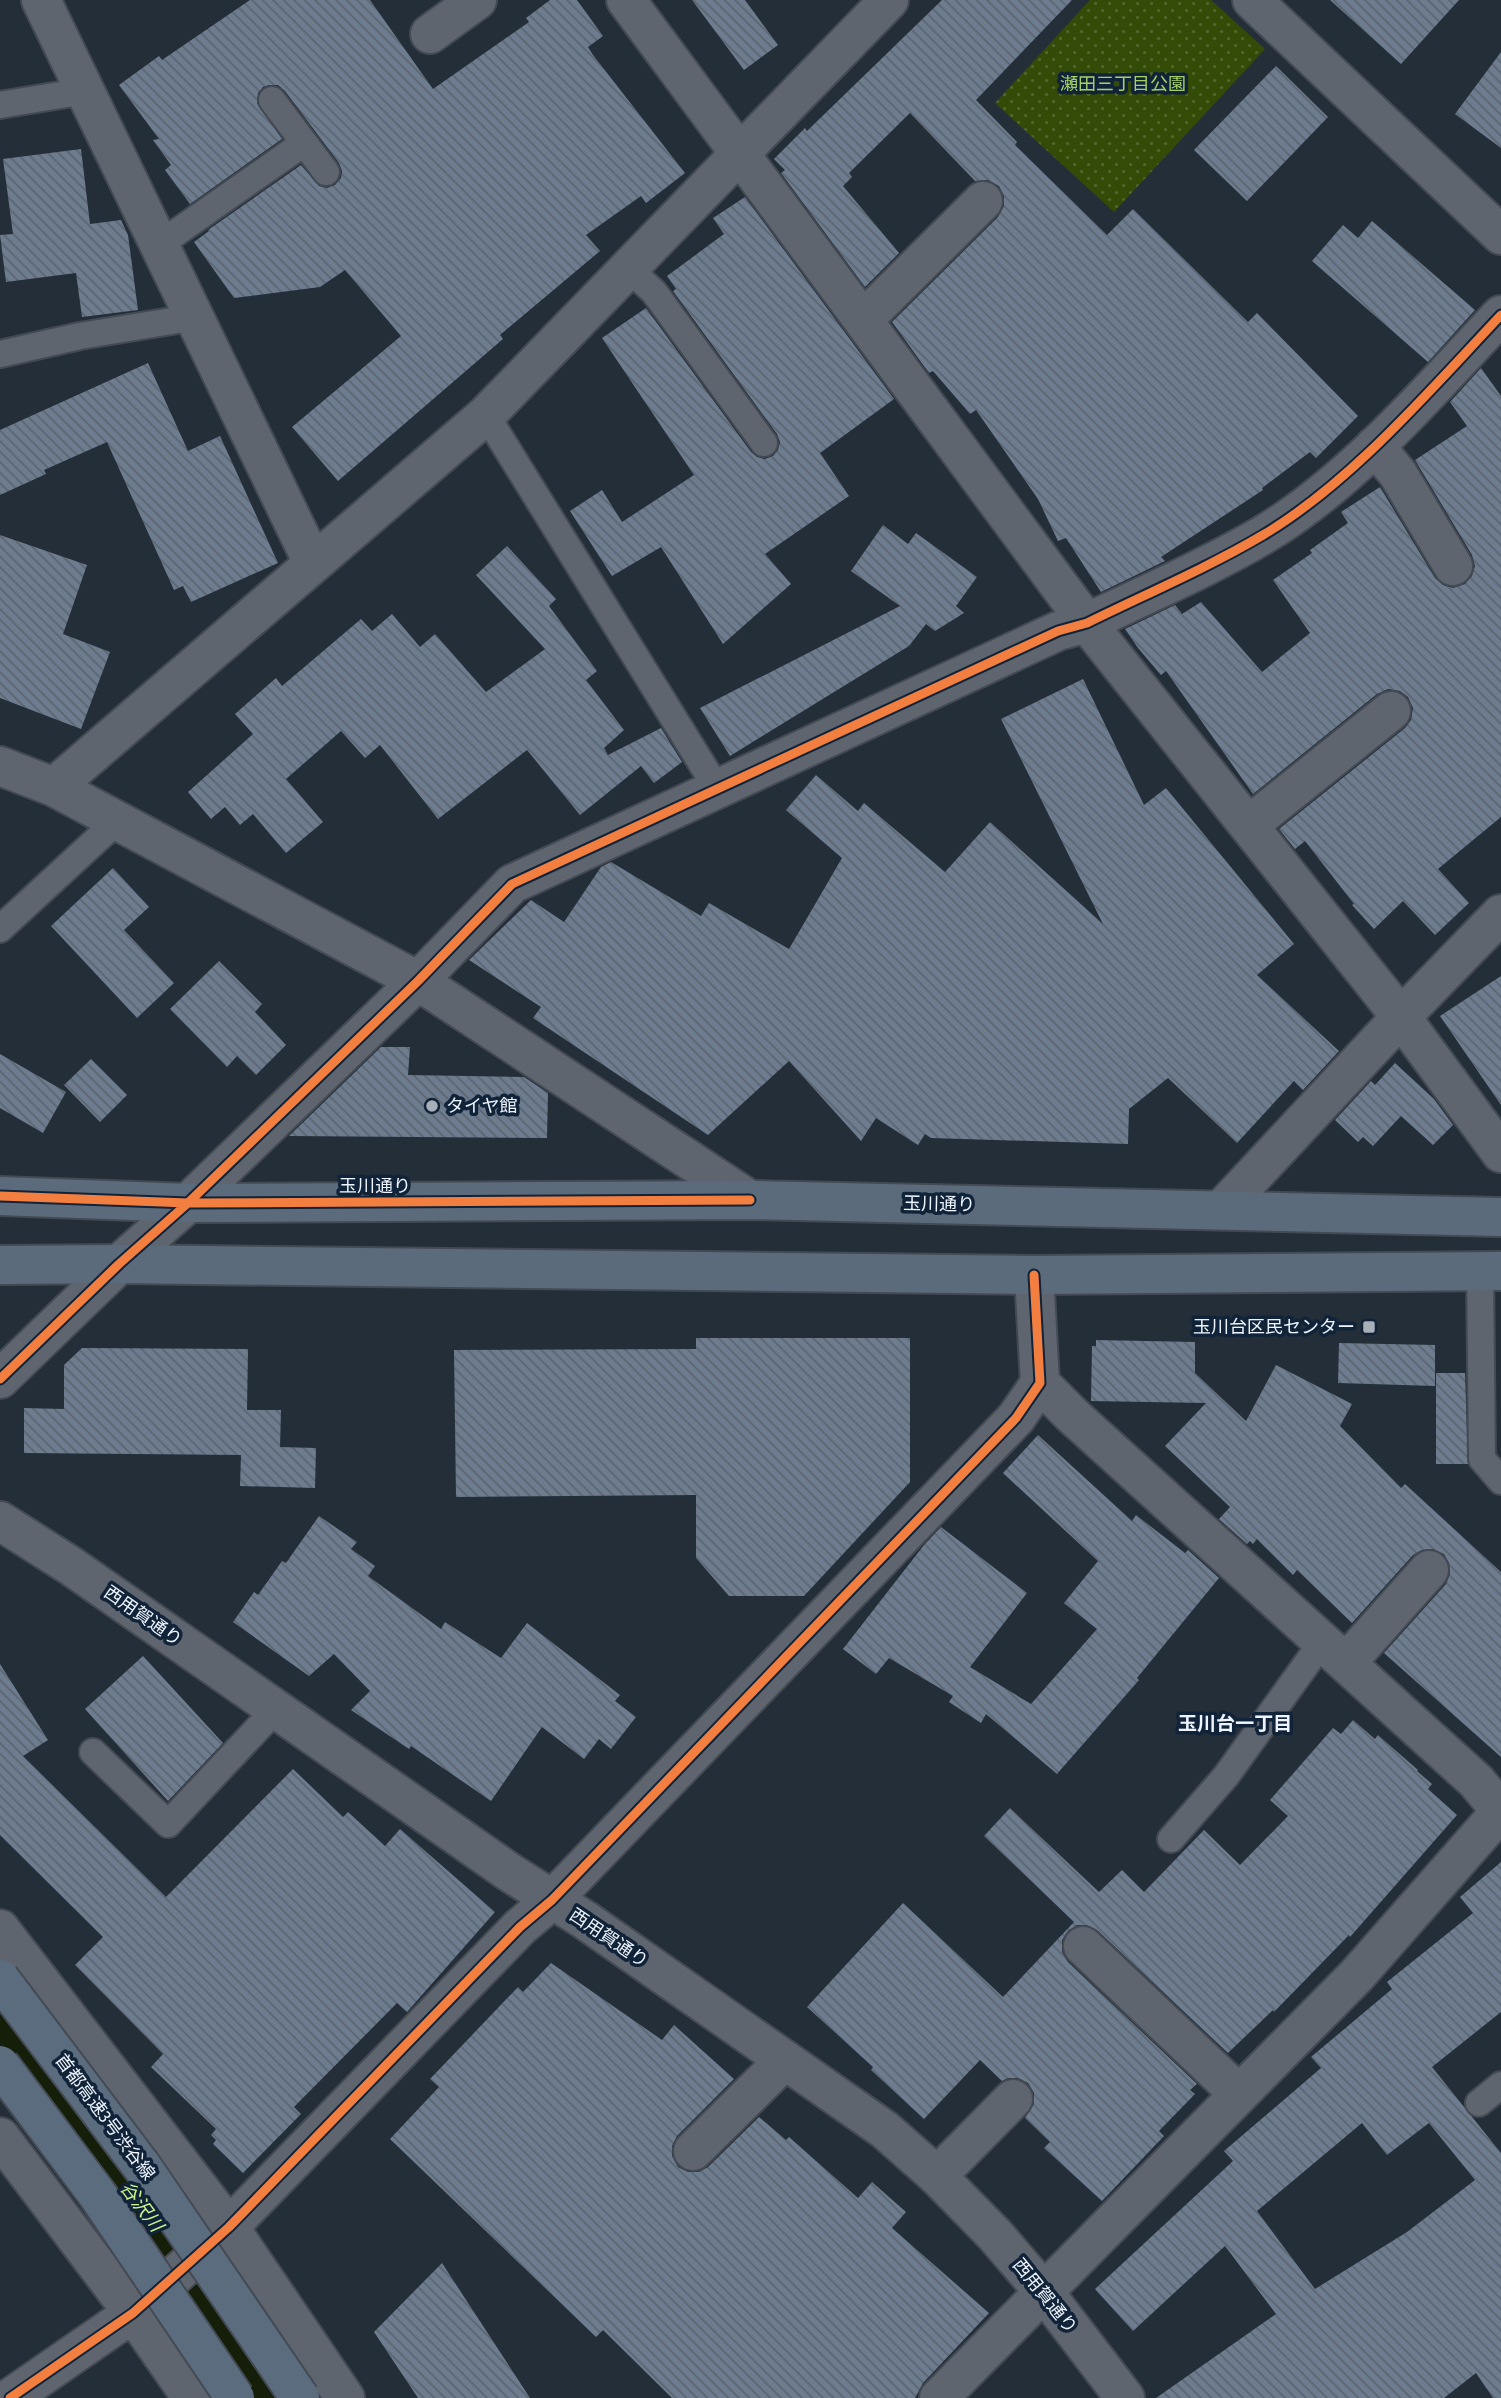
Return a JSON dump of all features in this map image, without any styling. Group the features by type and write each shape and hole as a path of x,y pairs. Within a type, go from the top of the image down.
{"highway":[{"name":"玉川通り","path":"0,1196 188,1203 750,1200 1501,1217"},
{"path":"0,1265 119,1264 1034,1275 1490,1271"},
{"name":"首都高速3号渋谷線","path":"0,1979 144,2168 300,2398"},
{"path":"0,2065 96,2194 235,2398"}],"street":[{"path":"41,0 313,563"},
{"path":"430,34 477,0"},
{"path":"626,0 1087,623 1401,1017 1501,1153"},
{"path":"54,787 486,415 889,0"},
{"path":"1252,0 1501,235"},
{"path":"863,320 983,201"},
{"path":"0,1379 119,1264 188,1203 418,981 512,884 1058,631 1087,623 1265,534 1303,507 1375,446 1501,315"},
{"path":"1375,446 1398,474 1453,566"},
{"path":"1249,825 1391,711"},
{"path":"0,766 54,787 418,981 750,1200"},
{"path":"1221,1210 1501,914"},
{"path":"10,2398 133,2313 229,2227 520,1927 552,1900 1016,1418 1040,1383 1034,1275"},
{"path":"939,2398 1357,1975 1501,1811 1476,1781 1040,1383"},
{"name":"西用賀通り","path":"0,1521 71,1566 885,2130 937,2176 995,2235 1044,2292 1125,2398"},
{"path":"1335,1652 1429,1570"},
{"path":"0,1929 229,2227 345,2398"},
{"path":"1083,1945 1239,2094"},
{"path":"693,2151 785,2060"},
{"path":"937,2176 1013,2099"},
{"path":"0,2137 133,2313 192,2398"}],"lane":[{"path":"0,105 85,91"},
{"path":"272,100 326,172"},
{"path":"160,244 304,143"},
{"path":"629,269 654,292 764,443"},
{"path":"0,354 80,336 196,317"},
{"path":"486,415 718,790"},
{"path":"0,929 117,821"},
{"path":"1490,1271 1482,1459 1501,1481"},
{"path":"1171,1839 1335,1652"},
{"path":"93,1752 168,1824 276,1709"},
{"path":"1479,2103 1501,2085"}],"green space":[{"name":"瀬田三丁目公園","path":"1090,0 1211,0 1265,49 1114,212 995,103"}],"building":[{"path":"250,0 370,0 433,89 529,22 526,18 550,0 577,0 603,36 588,47 685,173 646,203 641,196 586,235 600,251 500,335 503,339 338,481 292,427 401,336 345,270 320,287 234,298 194,242 301,165 319,186 327,188 335,185 341,178 339,163 285,91 278,85 269,85 258,93 257,103 282,139 190,204 165,170 171,165 153,140 159,139 119,85 159,56 162,60"},
{"path":"692,0 745,0 778,45 744,70"},
{"path":"942,0 1072,0 976,100 1017,142 1015,145 1107,235 1133,209 1248,322 1257,313 1358,416 1316,458 1310,452 1262,488 1263,490 1161,557 1165,561 1101,592 1066,538 1058,541 1038,499 976,410 970,414 933,371 929,373 892,322 998,217 1004,206 1004,196 999,186 988,180 975,181 910,113 849,173 852,177 843,186 899,253 865,287 781,173 785,170 774,159 805,128 807,131"},
{"path":"1330,0 1459,0 1401,64"},
{"path":"1501,52 1501,148 1455,114"},
{"path":"1276,66 1328,117 1247,201 1194,150"},
{"path":"81,149 90,224 121,220 128,235 138,310 82,317 76,273 6,282 0,235 13,234 3,159"},
{"path":"745,197 894,399 820,453 849,496 765,554 791,584 723,644 661,547 612,576 570,511 602,490 622,522 694,475 602,338 646,308 751,452 765,459 778,450 780,442 777,434 673,291 676,289 667,276 724,234 713,218"},
{"path":"1372,221 1475,310 1428,362 1312,261 1343,225 1358,238"},
{"path":"148,363 188,451 220,436 278,563 191,602 183,586 174,590 107,442 44,470 46,474 0,495 0,430"},
{"path":"1481,368 1501,396 1501,817 1438,869 1469,903 1435,935 1403,901 1374,929 1352,905 1354,904 1305,841 1295,849 1279,829 1405,728 1411,720 1413,708 1408,697 1400,691 1388,689 1377,694 1253,794 1166,671 1161,675 1125,629 1175,605 1182,614 1201,602 1262,672 1310,633 1273,580 1312,553 1310,550 1348,523 1341,512 1380,487 1435,578 1443,585 1453,588 1465,584 1472,576 1475,566 1472,555 1415,460 1467,426 1450,402"},
{"path":"883,525 908,544 916,533 977,577 956,606 964,613 935,631 926,624 909,646 730,756 700,708 900,606 851,571"},
{"path":"0,535 87,565 63,634 110,652 81,729 0,698"},
{"path":"507,546 556,599 549,606 597,671 586,680 624,730 604,748 608,755 661,728 682,762 654,783 641,766 580,815 527,750 438,819 380,745 365,758 341,731 286,779 323,822 286,853 253,814 240,825 225,807 211,819 188,792 253,734 235,714 276,678 282,686 361,619 372,631 392,614 420,647 435,634 486,692 545,649 476,575"},
{"path":"1083,679 1144,805 1166,788 1294,944 1257,975 1339,1051 1303,1090 1294,1081 1237,1143 1168,1078 1129,1109 1128,1144 931,1138 925,1134 918,1145 876,1118 861,1141 789,1061 708,1135 533,1018 541,1007 469,960 531,900 564,922 601,867 611,862 701,916 709,903 789,949 842,858 786,810 816,775 858,811 864,803 945,872 990,822 1103,924 1001,719"},
{"path":"113,868 149,907 124,930 174,983 137,1018 51,926"},
{"path":"219,961 262,1004 255,1012 286,1045 256,1075 237,1056 227,1067 170,1009"},
{"path":"1501,976 1501,1105 1440,1016"},
{"path":"381,1047 410,1047 408,1075 524,1077 548,1093 547,1138 289,1136"},
{"path":"0,1054 66,1092 43,1133 0,1108"},
{"path":"91,1059 127,1095 100,1122 64,1085"},
{"path":"1395,1063 1434,1099 1453,1125 1433,1145 1401,1116 1373,1146 1363,1137 1358,1142 1335,1120 1371,1081 1375,1085"},
{"path":"696,1338 910,1338 910,1482 804,1596 729,1596 696,1558 696,1495 456,1497 454,1350 696,1349"},
{"path":"1096,1340 1195,1342 1195,1373 1246,1421 1276,1365 1352,1404 1340,1426 1401,1488 1405,1484 1501,1572 1501,1757 1384,1653 1446,1584 1450,1574 1449,1563 1444,1554 1433,1549 1422,1550 1413,1555 1352,1623 1297,1570 1293,1575 1257,1539 1253,1544 1250,1541 1247,1544 1219,1519 1230,1507 1165,1446 1206,1403 1091,1401 1092,1346 1096,1346"},
{"path":"1339,1343 1435,1345 1435,1386 1338,1383"},
{"path":"82,1348 248,1349 247,1410 281,1410 280,1447 316,1448 315,1488 240,1486 241,1455 24,1453 24,1408 64,1409 64,1365"},
{"path":"1436,1373 1465,1373 1468,1464 1436,1464"},
{"path":"1038,1435 1132,1521 1136,1515 1185,1553 1188,1550 1219,1578 1137,1678 1139,1680 1057,1774 986,1714 981,1723 949,1702 953,1696 889,1658 876,1674 843,1649 941,1527 1027,1593 970,1667 1031,1704 1097,1629 1064,1603 1098,1561 1003,1473"},
{"path":"319,1516 357,1542 351,1549 375,1566 368,1576 441,1629 445,1622 501,1658 527,1623 620,1695 615,1701 636,1717 611,1749 599,1739 584,1759 542,1727 491,1801 411,1746 409,1749 351,1710 370,1691 334,1654 309,1676 233,1622 254,1592 258,1595 282,1561 286,1563"},
{"path":"143,1656 223,1743 168,1801 85,1709"},
{"path":"0,1664 48,1740 23,1756 166,1897 293,1769 343,1817 348,1812 385,1846 400,1829 495,1912 407,2012 397,2003 294,2107 301,2114 243,2173 213,2144 216,2140 211,2135 216,2129 151,2067 163,2054 75,1965 103,1937 0,1835"},
{"path":"1353,1720 1375,1739 1378,1735 1418,1770 1432,1784 1428,1789 1457,1815 1350,1937 1349,1935 1274,2012 1273,2010 1228,2053 1097,1930 1087,1925 1077,1925 1068,1931 1062,1940 1062,1952 1068,1962 1197,2084 1190,2090 1195,2094 1159,2131 1164,2136 1102,2201 1044,2148 1050,2142 1025,2118 1034,2104 1034,2093 1028,2083 1018,2078 1002,2081 980,2060 924,2119 871,2070 873,2067 807,2007 903,1903 1003,1997 1074,1922 984,1836 1010,1808 1099,1892 1122,1870 1144,1892 1204,1830 1240,1865 1288,1816 1270,1800 1333,1728 1341,1734"},
{"path":"1501,1862 1501,2012 1432,2067 1501,2153 1501,2398 1493,2398 1476,2373 1444,2398 1156,2398 1276,2314 1225,2246 1133,2331 1095,2289 1233,2161 1224,2151 1321,2068 1311,2057 1392,1989 1387,1982 1473,1913 1460,1897","holes":["1362,2123 1387,2155 1429,2123 1475,2180 1407,2232 1315,2289 1257,2211"]},
{"path":"551,1963 662,2040 674,2025 734,2079 677,2136 672,2146 672,2156 678,2167 688,2172 699,2172 708,2167 759,2117 786,2140 789,2137 858,2198 872,2182 906,2212 892,2228 989,2313 923,2383 915,2398 672,2398 603,2330 596,2337 390,2139 439,2087 430,2079 518,1987 523,1992"},
{"path":"442,2263 530,2398 418,2398 374,2332"}],"waterway":[{"name":"谷沢川","path":"0,2021 187,2265 274,2398"}],"cycle path":[{"path":"0,1379 119,1264 188,1203 418,981 512,884 1058,631 1087,623 1198,570 1263,535 1328,489 1359,462 1418,404 1501,315"},
{"path":"0,1196 188,1203 750,1200"},
{"path":"10,2398 133,2313 229,2227 520,1927 552,1900 1016,1418 1040,1383 1034,1275"}],"place":[{"name":"タイヤ館","path":"432,1106"},
{"name":"玉川台区民センター","path":"1369,1327"}],"district":[{"name":"玉川台一丁目","path":"1235,1723"}]}
